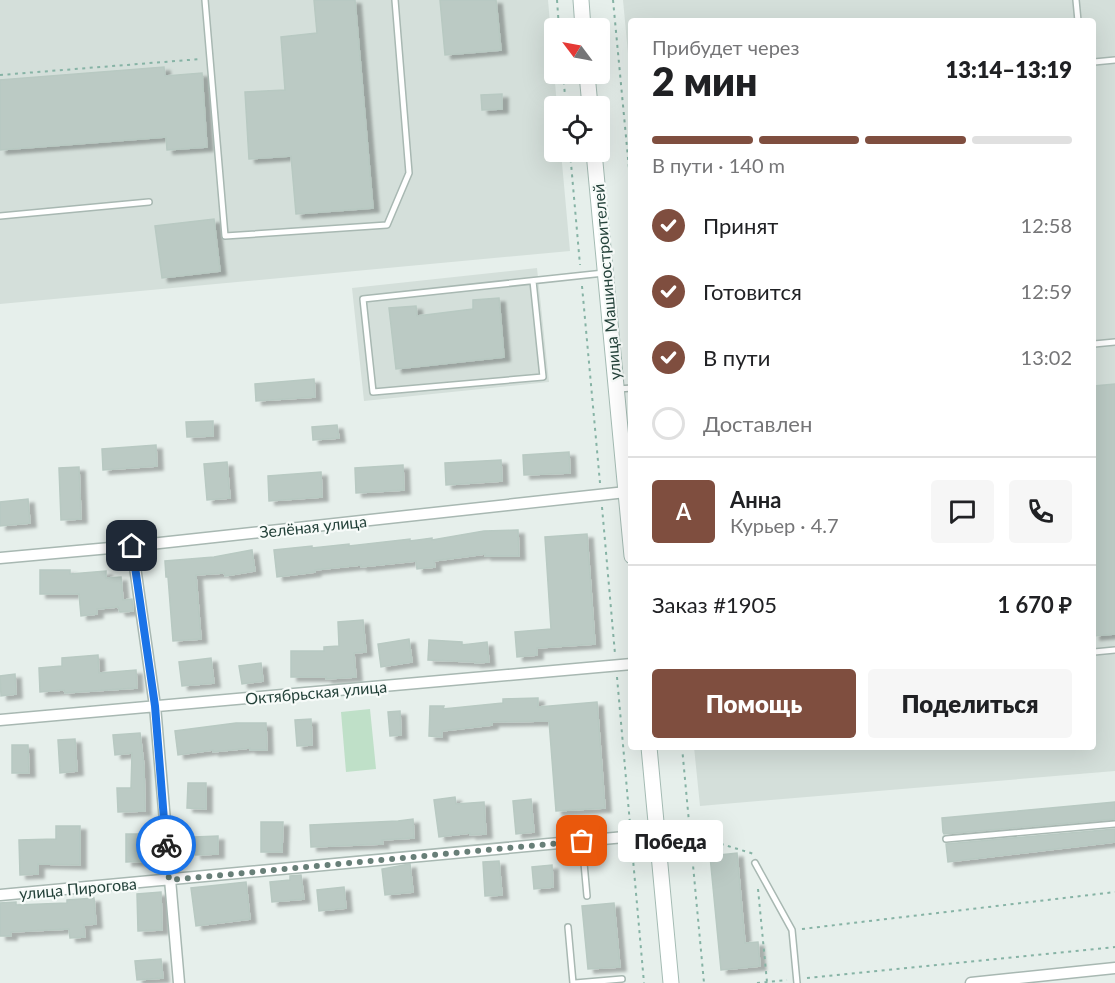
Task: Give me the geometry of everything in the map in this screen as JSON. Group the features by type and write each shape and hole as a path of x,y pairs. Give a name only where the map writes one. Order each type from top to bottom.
{"main road":[{"path":"580,0 582,18"},
{"name":"улица Машиностроителей","path":"595,162 606,273 624,389 628,513"},
{"path":"649,750 671,983"}],"street":[{"name":"Зелёная улица","path":"0,558 132,546 626,492"},
{"path":"132,546 155,706 179,983"},
{"name":"Октябрьская улица","path":"0,720 628,664"},
{"name":"улица Пирогова","path":"0,895 657,834"},
{"path":"971,983 1115,968"}],"lane":[{"path":"205,0 225,236 387,225 409,173 395,0"},
{"path":"1076,0 1078,18"},
{"path":"1096,62 1115,60"},
{"path":"0,216 149,202"},
{"path":"533,281 543,378 373,392 363,299 606,273"},
{"path":"1096,344 1115,342"},
{"path":"1096,652 1115,650"},
{"path":"946,839 1115,824"},
{"path":"582,841 588,896"},
{"path":"755,863 792,930 797,981"},
{"path":"568,927 574,983 622,979"}],"path":[{"path":"556,0 558,18"},
{"path":"613,0 628,158"},
{"path":"0,75 209,58"},
{"path":"571,162 644,983"},
{"path":"682,750 704,983"},
{"path":"691,835 754,852 755,863"},
{"path":"758,887 767,982"},
{"path":"792,930 1115,892"},
{"path":"757,983 797,981 1115,947"}],"shaded area":[{"path":"0,0 548,0 550,18 544,18 544,84 555,84 556,96 544,96 544,162 562,162 570,251 0,304"},
{"path":"623,0 1115,0 1115,771 700,806 694,750 1096,750 1096,18 628,18 628,53"},
{"path":"537,268 549,382 364,401 352,288"}],"green space":[{"path":"370,709 376,769 346,772 341,712"}],"building":[{"path":"314,0 355,0 373,208 296,214 291,156 249,159 245,92 285,90 281,37 317,33"},
{"path":"440,0 496,0 501,50 445,55"},
{"path":"164,67 165,76 202,73 207,147 167,150 166,137 0,150 0,80"},
{"path":"502,94 502,109 482,110 481,95"},
{"path":"214,219 220,271 162,278 155,226"},
{"path":"499,298 504,357 396,369 389,308 416,306 417,316 473,309 473,300"},
{"path":"314,379 315,397 256,401 255,384"},
{"path":"1115,384 1115,634 1096,636 1096,386"},
{"path":"213,421 213,436 187,437 186,422"},
{"path":"337,425 339,438 313,440 312,427"},
{"path":"156,445 157,466 103,470 102,449"},
{"path":"569,452 570,473 524,475 523,455"},
{"path":"501,460 502,481 446,485 445,463"},
{"path":"227,462 230,498 207,500 204,464"},
{"path":"403,465 404,490 356,493 355,468"},
{"path":"79,467 81,519 61,520 59,468"},
{"path":"321,472 322,497 269,501 268,476"},
{"path":"28,499 30,523 0,526 0,502"},
{"path":"518,530 519,556 485,556 485,554 434,561 435,567 417,569 416,561 315,570 315,572 277,577 274,550 349,544 349,546 410,539 410,541 432,538 432,540 484,531"},
{"path":"587,534 595,644 537,648 537,655 517,657 515,632 551,629 545,537"},
{"path":"252,550 255,571 225,576 224,573 196,575 201,639 173,641 165,561 214,557"},
{"path":"40,570 70,570 70,574 106,571 106,578 121,577 123,600 132,599 133,611 120,612 118,607 97,609 97,614 81,616 79,594 40,594"},
{"path":"363,620 366,652 354,653 356,677 326,679 326,677 291,677 291,651 324,651 324,647 339,646 338,622"},
{"path":"409,639 412,662 381,667 378,644"},
{"path":"429,640 462,642 462,645 487,642 489,662 428,660"},
{"path":"98,655 99,673 136,670 137,688 65,693 64,690 40,692 39,668 62,666 62,658"},
{"path":"211,658 214,683 182,686 179,662"},
{"path":"261,663 263,681 242,684 239,666"},
{"path":"15,674 16,694 1,696 0,676"},
{"path":"538,698 538,707 597,702 605,808 556,811 549,721 492,722 492,725 442,731 442,737 429,736 430,706 444,706 443,709 503,703 503,699"},
{"path":"400,711 401,735 390,736 388,712"},
{"path":"311,719 312,745 297,746 295,720"},
{"path":"236,723 266,723 267,750 250,750 250,748 213,752 213,750 178,755 175,731"},
{"path":"140,733 144,766 145,811 118,812 117,788 131,788 132,753 115,755 113,735"},
{"path":"75,739 77,771 60,773 58,740"},
{"path":"12,745 28,745 29,773 12,773"},
{"path":"188,783 206,783 206,809 187,808"},
{"path":"455,797 456,804 484,802 486,834 470,835 470,833 439,837 434,800"},
{"path":"531,799 534,832 516,834 513,801"},
{"path":"1115,802 1115,819 944,834 943,832 942,818"},
{"path":"413,819 414,838 382,840 383,844 311,847 310,825"},
{"path":"261,822 283,822 282,852 261,852"},
{"path":"56,826 80,826 80,865 38,864 38,874 20,875 19,840 56,839"},
{"path":"1115,829 1115,842 948,862 946,844"},
{"path":"126,834 149,834 150,861 126,862"},
{"path":"218,836 218,854 195,855 194,837"},
{"path":"737,853 745,943 758,942 760,966 721,970 710,856"},
{"path":"499,861 502,895 485,896 483,862"},
{"path":"410,864 413,892 385,895 382,869"},
{"path":"552,865 553,887 534,889 532,867"},
{"path":"301,875 304,899 272,902 270,882 290,880 290,876"},
{"path":"246,882 250,919 196,926 191,888"},
{"path":"344,887 346,908 319,911 317,890"},
{"path":"161,892 162,930 138,931 137,894"},
{"path":"94,898 96,924 84,925 85,937 70,938 69,929 11,932 11,936 0,936 0,903 16,902 16,905 67,903 67,900"},
{"path":"614,903 620,967 588,969 582,906"},
{"path":"161,959 163,978 137,980 135,961"}],"way so far":[{"path":"166,845 169,880 582,841"}],"place":[{"name":"Победа","path":"582,841"}],"route":[{"path":"132,546 155,706 166,845"}]}
